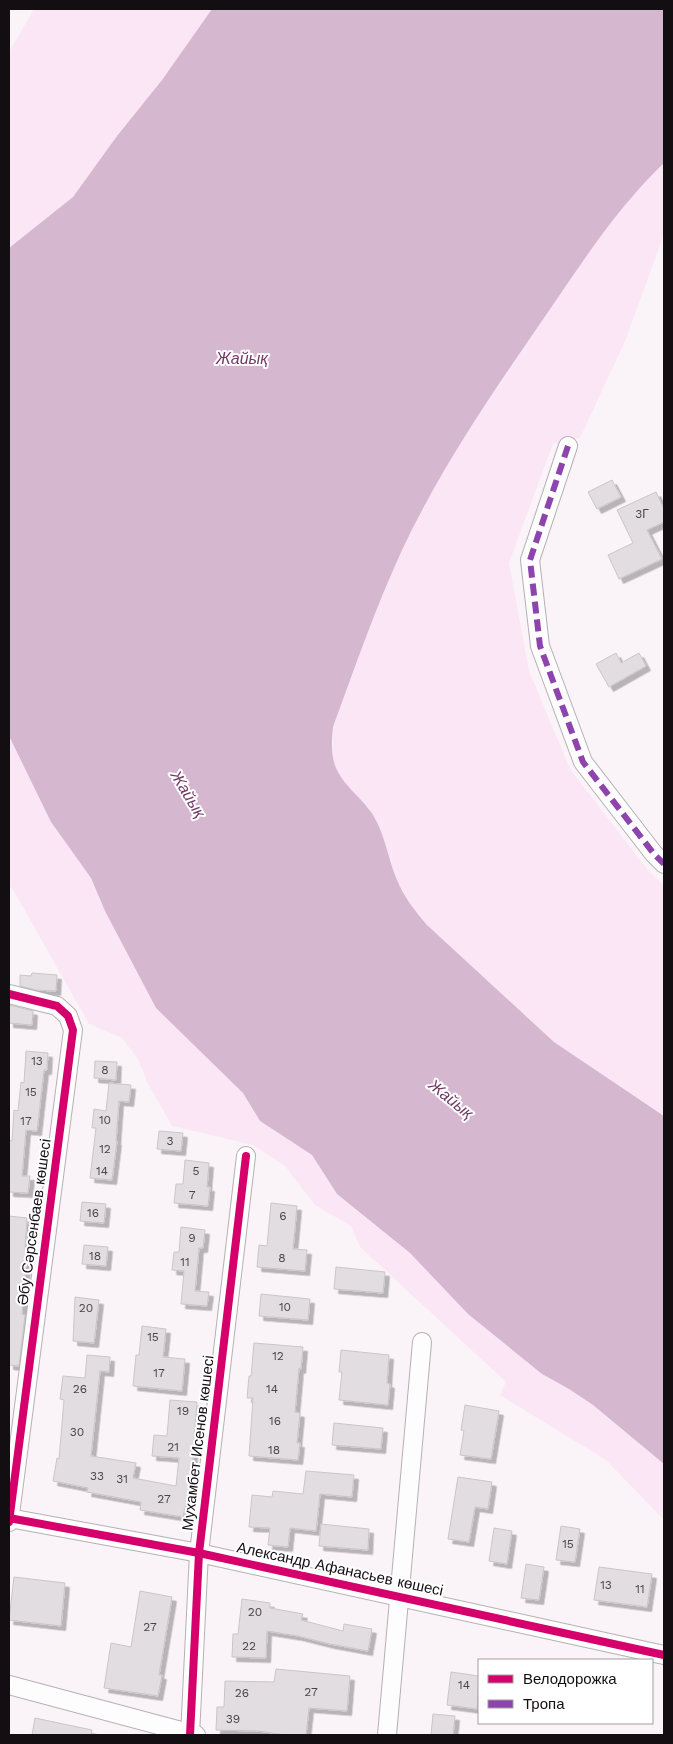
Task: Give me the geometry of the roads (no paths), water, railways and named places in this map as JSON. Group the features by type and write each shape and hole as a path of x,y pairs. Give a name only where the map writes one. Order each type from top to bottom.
{"street":[{"path":"568,446 530,560 540,646 583,762 654,854 664,864"},
{"name":"Әбу Сәрсенбаев көшесі","path":"9,994 57,1006 68,1016 73,1030 9,1522"},
{"name":"Мухамбет Исенов көшесі","path":"192,1735 199,1553 246,1156"},
{"path":"387,1735 422,1342"},
{"name":"Александр Афанасьев көшесі","path":"9,1518 199,1553 664,1655"},
{"path":"9,1685 192,1735"}],"water":[{"name":"Жайық","path":"212,9 664,9 664,163 630,199 586,257 487,402 434,488 403,548 375,614 333,727 332,744 333,758 337,770 373,815 381,830 400,886 410,904 427,925 554,1042 664,1116 664,1464 593,1405 542,1374 468,1314 410,1253 337,1194 312,1155 260,1121 243,1093 156,1008 105,911 91,878 51,822 9,736 9,248 73,197 117,136 162,80"}]}
